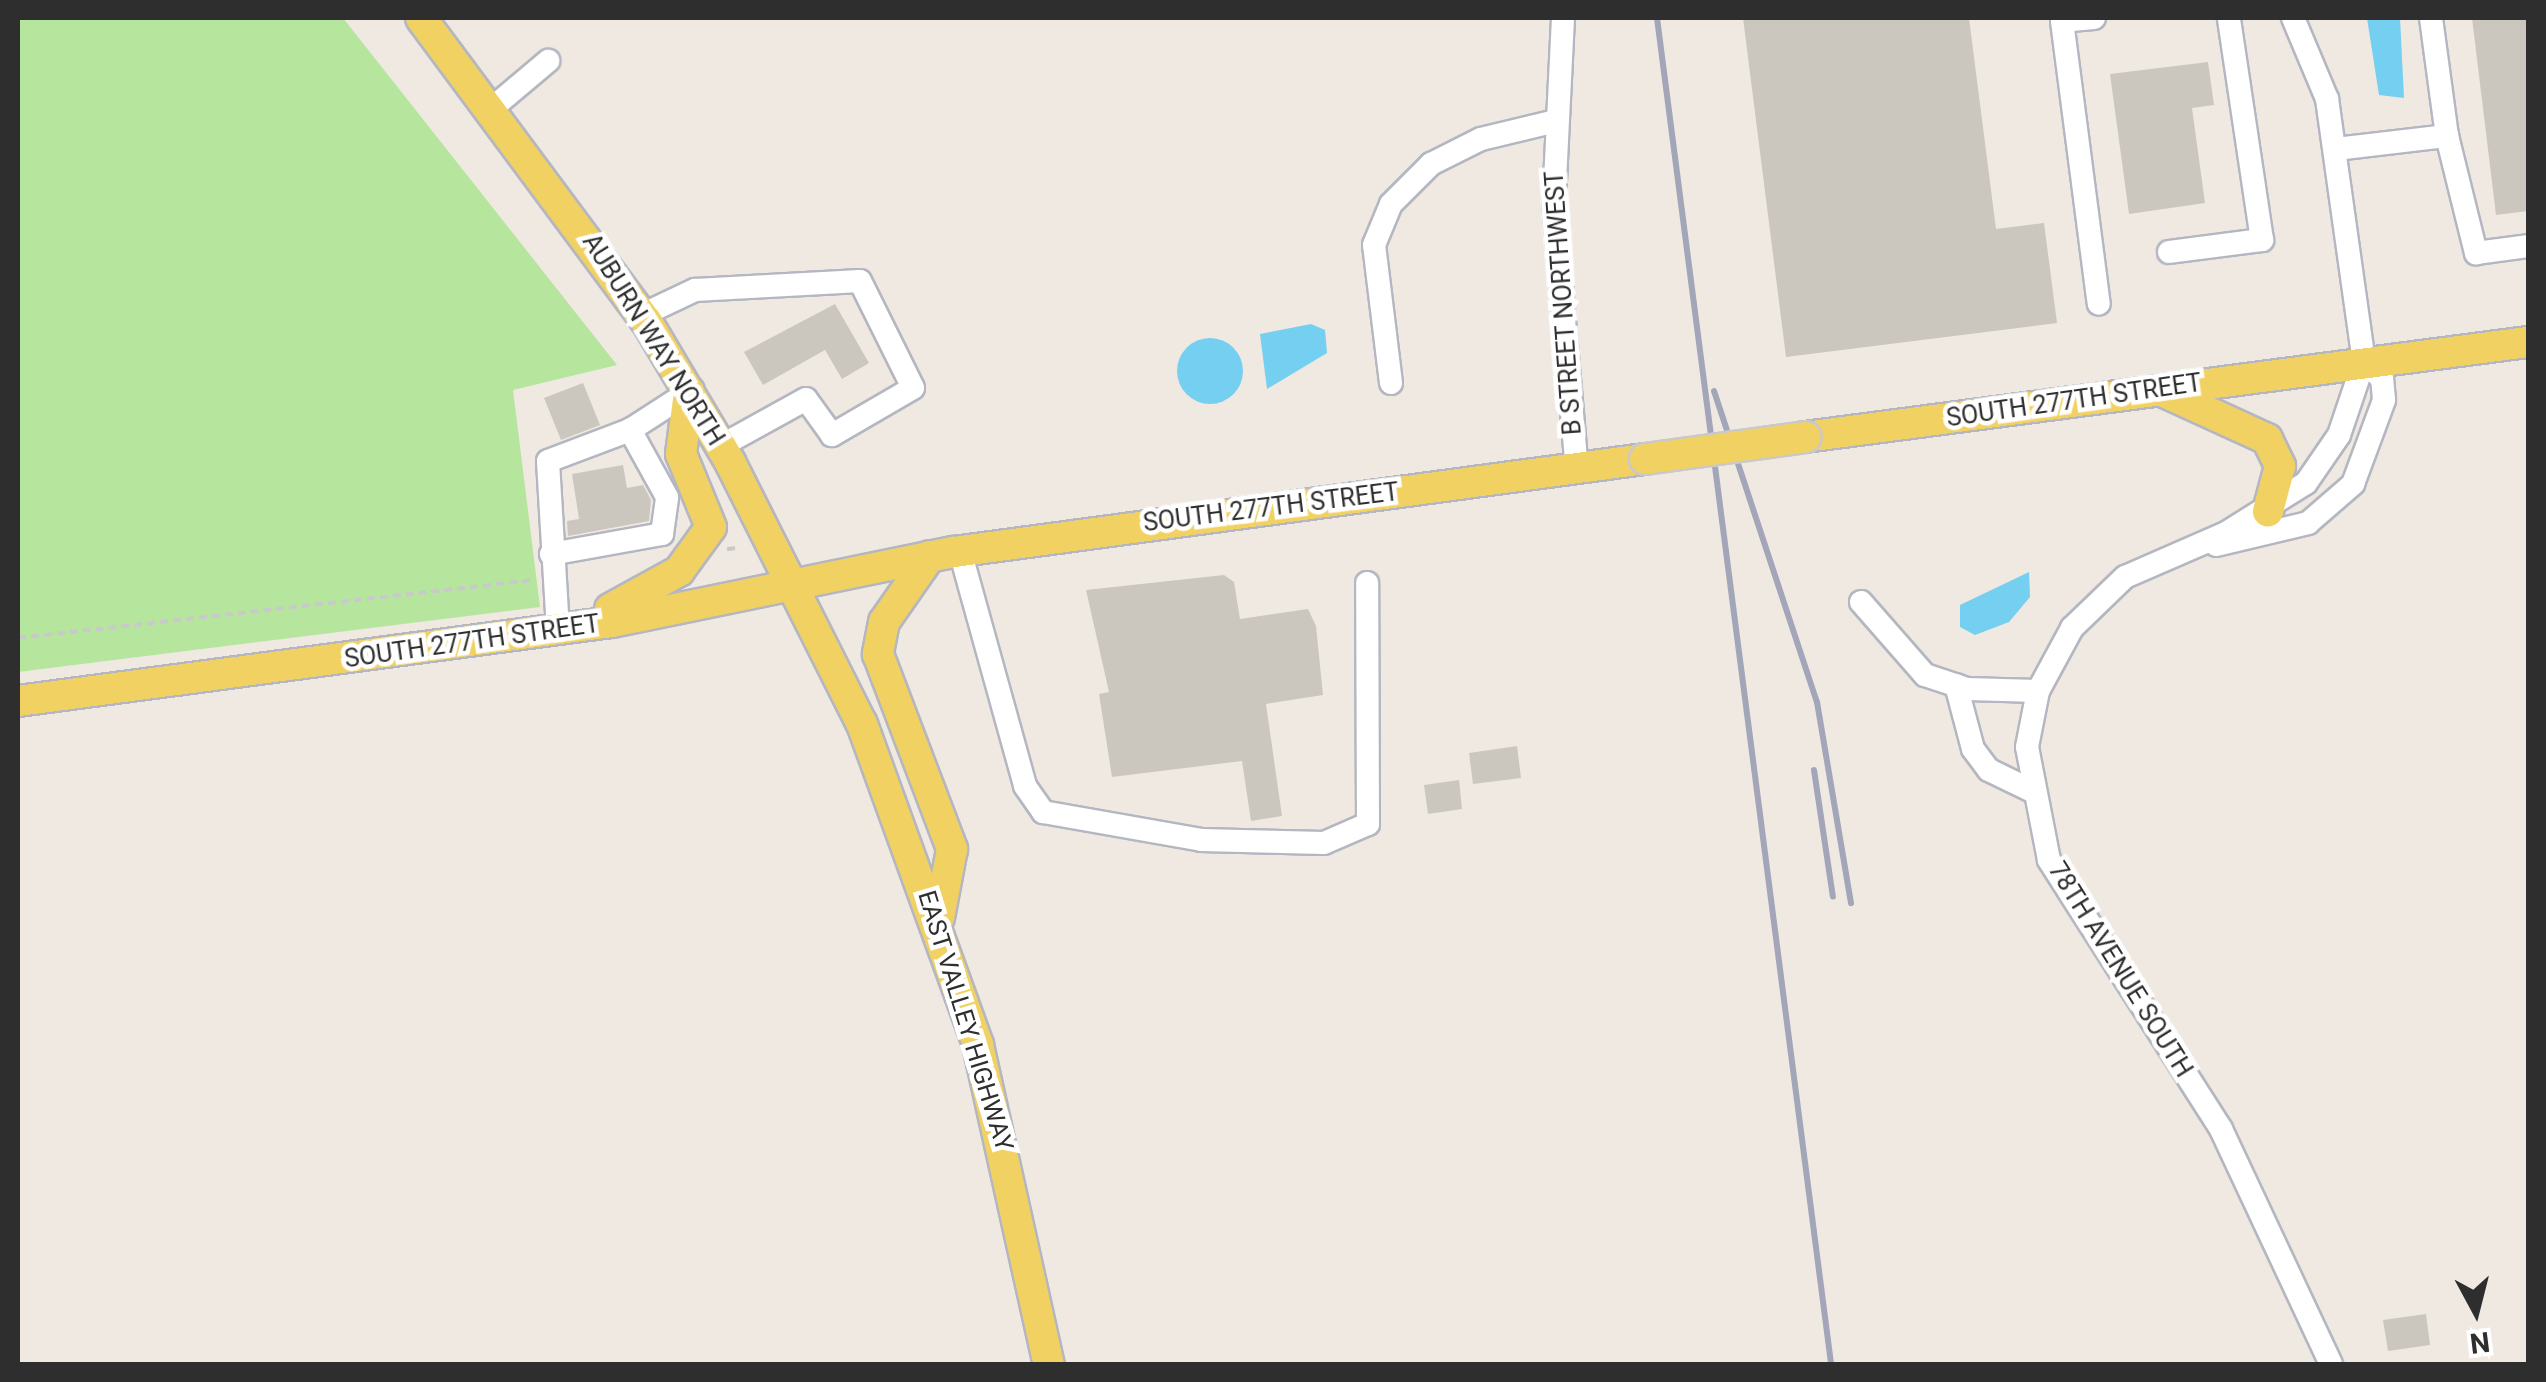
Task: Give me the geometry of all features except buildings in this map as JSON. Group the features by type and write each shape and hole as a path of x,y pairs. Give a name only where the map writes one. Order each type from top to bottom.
{"main road":[{"name":"AUBURN WAY NORTH","path":"421,18 492,108 642,315 721,446 788,583"},
{"name":"SOUTH 277TH STREET","path":"18,700 563,629 960,551 2528,342"},
{"path":"2157,389 2267,439 2280,466 2268,510"},
{"path":"563,629 648,592 704,544 708,502 681,454 688,392"},
{"path":"930,556 884,622 878,654 952,848 938,918"},
{"name":"EAST VALLEY HIGHWAY","path":"788,583 862,724 938,918 1000,1132 1049,1364"}],"street":[{"name":"B STREET NORTHWEST","path":"1563,18 1554,234 1576,469"},
{"path":"2094,18 2061,19 2099,304"},
{"path":"2169,252 2262,240 2229,18"},
{"path":"2293,18 2336,149 2364,362"},
{"path":"2431,18 2447,136 2476,253 2528,246"},
{"path":"492,108 548,61"},
{"path":"1391,383 1374,246 1391,204 1408,180 1464,147 1556,121"},
{"path":"2336,149 2447,136"},
{"path":"642,315 695,290 860,281 913,388 832,436 806,399 721,446"},
{"name":"78TH AVENUE SOUTH","path":"2178,552 2272,536 2333,507 2366,463 2382,416 2382,379 2364,362 2322,464 2268,510 2178,552 2098,600 2038,691 2030,790 2049,860 2221,1129 2331,1364"},
{"path":"563,629 552,565 548,461 630,430 688,392"},
{"path":"552,565 662,534 666,497 630,430"},
{"path":"960,551 1025,786 1043,812 1201,840 1324,843 1368,824 1367,583"},
{"path":"1861,602 1925,675 1956,685 2038,691"},
{"path":"1956,685 1973,750 1990,770 2030,790"}],"path":[{"path":"18,638 552,565"}],"green space":[{"path":"18,18 343,18 617,365 513,390 540,607 18,672"}],"water":[{"path":"2367,18 2400,18 2404,98 2379,95"},
{"path":"1311,324 1325,330 1327,353 1267,389 1260,334"},
{"path":"1210,338 1223,340 1233,348 1241,358 1241,384 1233,394 1223,402 1210,404 1197,402 1187,394 1179,384 1177,371 1179,358 1187,348 1197,340"},
{"path":"2029,572 2030,597 2009,622 1975,635 1960,627 1960,605"}],"railway":[{"path":"1657,18 1831,1364"},
{"path":"1714,391 1817,702 1851,903"},
{"path":"1814,770 1833,897"}]}
